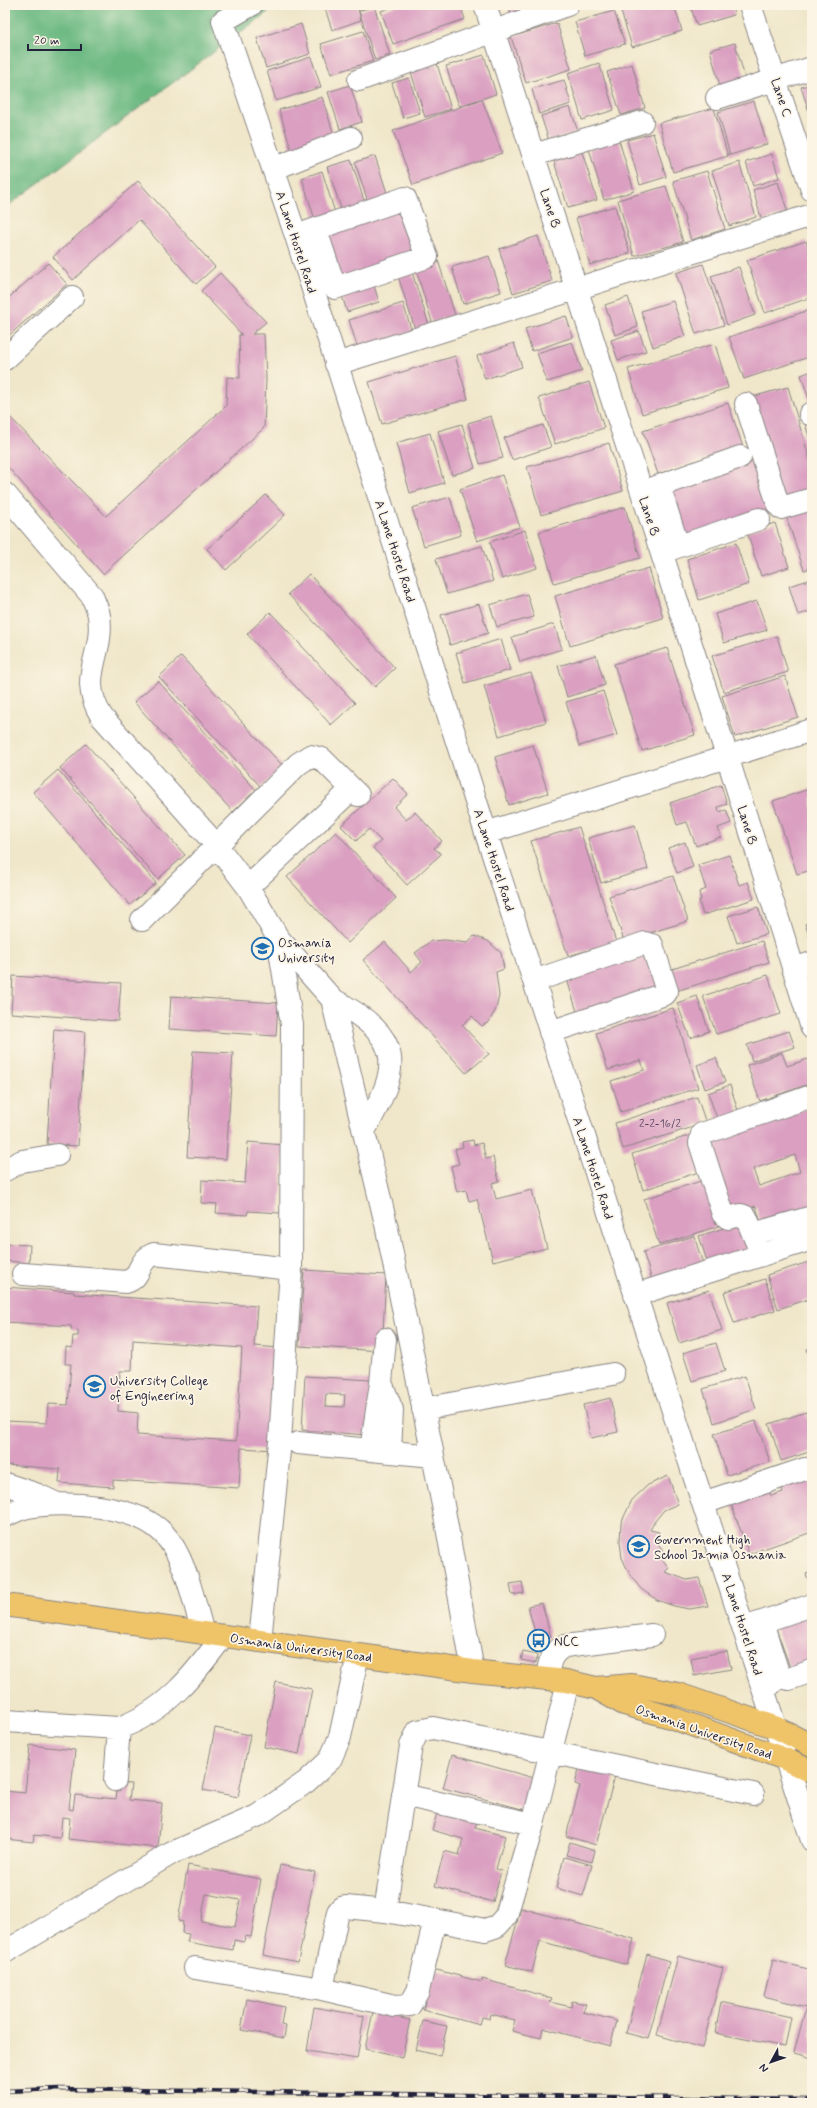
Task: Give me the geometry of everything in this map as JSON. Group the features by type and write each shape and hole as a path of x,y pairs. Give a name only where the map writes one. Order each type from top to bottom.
{"main road":[{"name":"Osmania University Road","path":"5,1605 473,1672 558,1680 596,1688 632,1685 678,1694 777,1728 812,1746"},
{"name":"Osmania University Road","path":"596,1688 624,1704 670,1717 785,1759 812,1772"}],"street":[{"name":"A Lane Hostel Road","path":"251,5 223,21 273,169 306,233 336,364 703,1503 753,1625 764,1691 812,1840"},
{"name":"Lane B","path":"485,5 577,288 651,489 670,549 727,756 803,966 811,1024"},
{"path":"359,80 567,5"},
{"name":"Lane C","path":"750,5 812,190"},
{"path":"717,98 812,68"},
{"path":"534,155 642,122"},
{"path":"273,169 351,138"},
{"path":"405,198 427,257 335,288 306,233 405,198"},
{"path":"336,364 812,215"},
{"path":"5,359 72,298"},
{"path":"746,404 778,504 781,508 787,508 812,499"},
{"path":"651,489 740,457"},
{"path":"5,494 92,596 99,615 99,632 90,684 93,703 102,717 217,846 248,887 278,938 332,999 355,1011 371,1023 387,1044 392,1067 388,1085 382,1100 364,1131"},
{"path":"670,549 759,519"},
{"path":"486,833 812,730"},
{"path":"142,920 298,764 310,756 322,759 355,792 248,887"},
{"path":"260,1641 280,1441 291,1268 292,1025 278,938"},
{"path":"534,981 646,943 652,945 667,991 665,994 550,1032"},
{"path":"332,999 386,1224 424,1409 473,1672"},
{"path":"762,1255 744,1215 728,1218 723,1214 700,1143 700,1138 702,1134 812,1096"},
{"path":"5,1170 22,1161 57,1155"},
{"path":"753,1234 812,1217"},
{"path":"635,1295 812,1239"},
{"path":"23,1274 126,1282 132,1281 136,1276 141,1262 154,1254 291,1268"},
{"path":"381,1451 392,1410 381,1382 385,1339"},
{"path":"424,1409 612,1374"},
{"path":"298,1443 433,1456"},
{"path":"703,1503 805,1469"},
{"path":"5,1484 38,1495 56,1504"},
{"path":"5,1516 26,1507 56,1504 108,1509 142,1519 164,1534 183,1565 213,1634 195,1674 176,1693 147,1715 119,1728 7,1719"},
{"path":"812,1606 753,1625 779,1676 789,1679 812,1671"},
{"path":"322,1989 338,1912 341,1908 346,1906 385,1911 485,1930 497,1926 506,1916 533,1824 551,1752 558,1680 549,1660 556,1650 565,1646 652,1635"},
{"path":"5,1952 172,1853 257,1816 306,1782 330,1760 340,1737 358,1655"},
{"path":"764,1691 779,1676"},
{"path":"116,1780 119,1728"},
{"path":"385,1911 413,1738 418,1731 433,1728 753,1794"},
{"path":"403,1795 533,1824"},
{"path":"196,1968 322,1989 395,2006 410,2005 418,1991 435,1920"}],"green space":[{"path":"5,5 277,5 5,208"}],"building":[{"path":"324,5 357,5 361,20 332,30"},
{"path":"398,5 460,5 465,19 393,44 381,11"},
{"path":"508,5 541,5 511,15"},
{"path":"619,5 674,5 682,31 632,47"},
{"path":"690,5 732,5 734,15 697,26"},
{"path":"771,5 783,5 772,9"},
{"path":"374,6 390,55 375,60 359,11"},
{"path":"614,11 625,44 585,56 575,22"},
{"path":"557,23 571,69 526,83 511,37"},
{"path":"301,24 310,54 266,68 257,38"},
{"path":"363,31 373,61 331,74 321,44"},
{"path":"735,43 745,78 720,86 710,50"},
{"path":"484,55 496,94 459,106 446,66"},
{"path":"311,57 321,87 276,101 267,71"},
{"path":"599,63 614,110 582,120 568,73"},
{"path":"437,64 451,109 425,117 411,72"},
{"path":"632,64 645,108 621,115 607,72"},
{"path":"409,78 420,113 403,118 392,83"},
{"path":"564,80 571,104 539,114 532,89"},
{"path":"812,84 812,121 801,87"},
{"path":"350,85 362,122 340,129 328,92"},
{"path":"322,97 335,138 292,152 279,110"},
{"path":"482,99 502,153 413,185 393,131"},
{"path":"754,101 767,144 730,155 718,112"},
{"path":"570,107 578,132 549,141 541,116"},
{"path":"714,108 728,156 673,172 659,123"},
{"path":"653,133 666,177 640,185 627,140"},
{"path":"619,140 634,191 604,200 589,149"},
{"path":"582,152 597,200 568,208 554,161"},
{"path":"772,154 779,178 753,186 746,162"},
{"path":"375,156 389,199 369,205 355,162"},
{"path":"351,160 366,207 343,214 327,167"},
{"path":"739,162 756,217 729,226 712,171"},
{"path":"322,171 336,216 316,223 302,178"},
{"path":"707,171 725,229 691,240 673,181"},
{"path":"138,181 215,267 196,284 139,220 73,280 53,257"},
{"path":"778,182 788,213 762,221 753,190"},
{"path":"666,186 683,242 634,256 618,200"},
{"path":"402,202 420,253 336,282 318,231"},
{"path":"615,206 630,253 590,265 576,218"},
{"path":"538,236 552,281 513,293 499,249"},
{"path":"806,241 812,257 812,297 765,313 747,260"},
{"path":"489,256 501,292 463,304 452,267"},
{"path":"438,260 455,315 432,322 415,267"},
{"path":"48,263 67,284 5,339 5,301"},
{"path":"703,264 724,325 696,334 676,273"},
{"path":"410,266 430,328 416,332 396,270"},
{"path":"739,267 755,315 727,325 711,276"},
{"path":"220,273 266,322 252,334 264,334 266,379 264,428 103,574 5,464 5,412 106,516 226,406 227,377 240,378 239,335 242,335 201,291"},
{"path":"372,279 379,302 347,312 340,289"},
{"path":"628,297 638,327 615,335 605,305"},
{"path":"673,301 685,336 653,347 641,311"},
{"path":"403,303 412,332 358,349 349,320"},
{"path":"812,309 812,356 744,379 729,337"},
{"path":"566,316 573,337 532,351 525,329"},
{"path":"639,331 646,351 618,360 611,340"},
{"path":"572,342 582,371 547,382 537,353"},
{"path":"514,343 522,367 485,379 477,356"},
{"path":"715,344 728,388 642,414 628,369"},
{"path":"455,356 468,399 382,424 369,382"},
{"path":"812,371 812,408 801,375"},
{"path":"589,382 604,428 555,444 539,398"},
{"path":"788,387 812,467 812,493 780,503 748,398"},
{"path":"728,403 743,447 658,474 643,431"},
{"path":"491,416 503,458 480,464 468,423"},
{"path":"812,422 812,446 805,424"},
{"path":"462,424 475,468 452,475 438,431"},
{"path":"543,425 551,447 512,460 504,438"},
{"path":"430,433 444,483 410,493 396,443"},
{"path":"609,443 623,491 541,515 527,467"},
{"path":"759,458 776,510 687,539 670,487"},
{"path":"502,475 520,527 477,541 460,489"},
{"path":"266,495 285,515 226,570 207,549"},
{"path":"450,497 461,535 424,546 412,508"},
{"path":"625,507 640,558 554,583 539,532"},
{"path":"812,508 812,568 804,570 786,516"},
{"path":"775,523 789,567 761,576 747,532"},
{"path":"525,530 537,568 502,579 490,542"},
{"path":"736,543 749,584 699,600 687,559"},
{"path":"482,546 493,581 447,594 436,559"},
{"path":"649,568 663,618 570,646 555,596"},
{"path":"309,574 395,668 375,687 288,594"},
{"path":"812,579 812,611 798,615 789,586"},
{"path":"527,594 534,617 497,627 490,605"},
{"path":"757,601 767,630 724,643 715,614"},
{"path":"479,604 488,633 450,645 441,615"},
{"path":"270,612 355,703 331,725 247,634"},
{"path":"554,624 562,649 520,662 512,637"},
{"path":"777,636 788,672 724,692 712,656"},
{"path":"501,639 510,670 465,683 456,653"},
{"path":"667,648 695,735 642,751 614,664"},
{"path":"596,655 605,685 567,697 558,666"},
{"path":"181,656 283,766 261,787 159,677"},
{"path":"531,673 546,722 499,736 484,686"},
{"path":"785,676 798,717 735,737 722,696"},
{"path":"158,681 256,790 233,812 134,702"},
{"path":"603,691 617,735 579,746 566,702"},
{"path":"86,744 185,855 158,879 60,768"},
{"path":"533,745 548,793 509,805 495,757"},
{"path":"58,770 156,883 130,905 33,792"},
{"path":"393,778 408,794 394,807 406,820 415,812 442,841 434,848 441,854 407,885 373,848 381,841 369,829 356,841 341,826"},
{"path":"721,785 727,804 718,807 719,812 726,810 731,823 718,828 721,837 696,846 687,822 677,825 670,803"},
{"path":"812,788 812,870 797,874 773,801"},
{"path":"635,825 648,869 601,883 588,838"},
{"path":"579,827 616,942 568,956 531,841"},
{"path":"336,832 396,898 348,943 287,877"},
{"path":"685,842 693,867 677,873 668,848"},
{"path":"729,855 739,885 748,882 754,899 703,915 699,901 701,900 699,892 706,889 698,865"},
{"path":"673,876 688,921 624,941 609,896"},
{"path":"758,907 767,934 737,943 728,916"},
{"path":"812,921 812,945 805,924"},
{"path":"474,936 488,941 501,953 504,969 496,972 499,996 496,1009 489,1022 482,1026 472,1016 462,1025 489,1054 466,1073 363,960 385,942 411,972 422,962 415,953 431,941 445,940 467,943"},
{"path":"762,941 769,962 676,991 669,970"},
{"path":"648,947 663,991 579,1018 565,973"},
{"path":"768,975 781,1014 716,1034 703,996"},
{"path":"13,976 121,983 118,1021 11,1013"},
{"path":"171,996 278,1003 276,1036 169,1029"},
{"path":"697,996 709,1031 690,1038 677,1003"},
{"path":"673,1008 698,1088 621,1112 611,1081 644,1070 641,1060 608,1070 596,1033"},
{"path":"54,1029 85,1032 78,1146 47,1144"},
{"path":"789,1031 795,1047 752,1061 747,1045"},
{"path":"193,1051 233,1053 226,1159 187,1157"},
{"path":"782,1053 787,1066 808,1059 812,1071 812,1083 760,1101 747,1065"},
{"path":"716,1058 725,1082 705,1089 697,1065"},
{"path":"730,1085 740,1117 719,1124 708,1093"},
{"path":"697,1097 706,1123 623,1149 615,1123"},
{"path":"812,1107 812,1212 762,1227 756,1206 732,1214 708,1140","holes":["795,1155 800,1172 759,1186 753,1169"]},
{"path":"694,1134 705,1170 643,1190 632,1154"},
{"path":"473,1140 474,1145 482,1143 486,1159 493,1157 499,1181 492,1183 496,1199 532,1190 547,1248 493,1261 477,1199 469,1201 466,1190 457,1192 451,1166 459,1164 455,1149 463,1147 462,1142"},
{"path":"248,1142 284,1145 280,1213 248,1211 247,1215 216,1213 217,1204 201,1203 202,1180 245,1183"},
{"path":"704,1180 719,1226 659,1245 644,1199"},
{"path":"743,1222 752,1250 708,1264 699,1236"},
{"path":"694,1236 704,1267 653,1283 643,1252"},
{"path":"5,1244 30,1245 29,1263 5,1261"},
{"path":"812,1261 812,1298 778,1309 767,1275"},
{"path":"304,1270 386,1275 382,1351 299,1346"},
{"path":"765,1279 775,1310 734,1323 724,1292"},
{"name":"University College of Engineering","path":"5,1287 74,1292 74,1294 257,1306 254,1346 280,1348 274,1450 241,1448 239,1488 113,1480 113,1487 59,1483 60,1469 5,1465 5,1421 47,1423 48,1404 68,1405 71,1364 65,1364 66,1347 72,1348 73,1336 78,1336 78,1330 71,1329 71,1326 5,1322","holes":["133,1340 242,1348 236,1441 137,1435 138,1413 118,1411 120,1371 132,1371"]},
{"path":"709,1290 722,1330 679,1343 667,1303"},
{"path":"716,1343 725,1371 692,1381 683,1353"},
{"path":"812,1347 812,1364 807,1349"},
{"path":"305,1376 370,1380 367,1435 302,1430","holes":["326,1394 345,1395 344,1407 325,1406"]},
{"path":"745,1376 756,1409 714,1423 703,1389"},
{"path":"610,1398 618,1432 591,1438 583,1405"},
{"path":"806,1412 812,1431 812,1451 781,1461 769,1424"},
{"path":"756,1421 770,1462 727,1475 714,1434"},
{"path":"812,1473 812,1532 749,1554 730,1501 769,1488 771,1496 783,1492 780,1484"},
{"path":"668,1476 678,1504 664,1510 650,1530 659,1532 656,1541 662,1549 662,1559 669,1568 665,1572 687,1580 699,1578 708,1606 689,1609 657,1600 641,1589 630,1575 622,1558 620,1542 621,1523 632,1500 648,1485"},
{"path":"812,1572 812,1590 806,1574"},
{"path":"522,1582 524,1593 512,1595 510,1584"},
{"path":"542,1603 551,1637 537,1640 528,1606"},
{"path":"812,1610 812,1663 791,1670 774,1623"},
{"path":"727,1651 731,1669 694,1676 691,1658"},
{"path":"523,1652 537,1655 536,1663 521,1660"},
{"path":"276,1682 312,1689 299,1754 264,1747"},
{"path":"215,1728 250,1735 238,1797 203,1790"},
{"path":"30,1745 75,1750 69,1809 73,1810 75,1795 116,1799 118,1783 131,1784 129,1800 162,1803 158,1848 68,1839 70,1818 62,1817 60,1838 34,1835 33,1842 5,1839 5,1791 25,1793"},
{"path":"452,1755 541,1780 533,1812 443,1788"},
{"path":"581,1762 616,1772 596,1845 566,1836 580,1786 575,1784"},
{"path":"439,1807 478,1818 475,1828 505,1836 496,1869 501,1871 493,1902 435,1886 444,1851 459,1855 463,1839 432,1830"},
{"path":"570,1842 595,1850 592,1862 566,1855"},
{"path":"564,1857 592,1865 583,1896 556,1888"},
{"path":"188,1865 261,1879 251,1937 245,1936 244,1942 234,1940 233,1950 187,1942 189,1934 182,1933 183,1922 178,1921","holes":["206,1894 240,1900 235,1927 201,1921"]},
{"path":"280,1865 315,1872 298,1962 263,1955"},
{"path":"521,1908 634,1939 627,1965 540,1941 532,1972 505,1965"},
{"path":"647,1954 669,1961 648,2039 626,2033"},
{"path":"678,1956 723,1968 702,2048 657,2035"},
{"path":"773,1960 812,1970 812,2058 794,2053 806,2007 764,1996"},
{"path":"433,1969 482,1982 482,1979 552,1998 550,2002 571,2007 572,2001 586,2004 583,2012 617,2021 610,2046 543,2028 541,2038 512,2031 515,2020 491,2014 490,2019 482,2017 480,2025 423,2010"},
{"path":"247,1999 284,2007 281,2025 286,2026 284,2038 241,2030"},
{"path":"721,2002 791,2017 785,2047 715,2033"},
{"path":"314,2007 364,2016 357,2059 307,2051"},
{"path":"373,2012 410,2020 402,2058 365,2049"},
{"path":"423,2021 447,2026 440,2056 416,2050"}],"railway":[{"path":"5,2091 59,2089 812,2100"}],"place":[{"name":"Osmania University","path":"262,949"},
{"name":"University College of Engineering","path":"94,1387"},
{"name":"Government High School Jamia Osmania","path":"638,1546"},
{"name":"NCC","path":"538,1641"}]}
